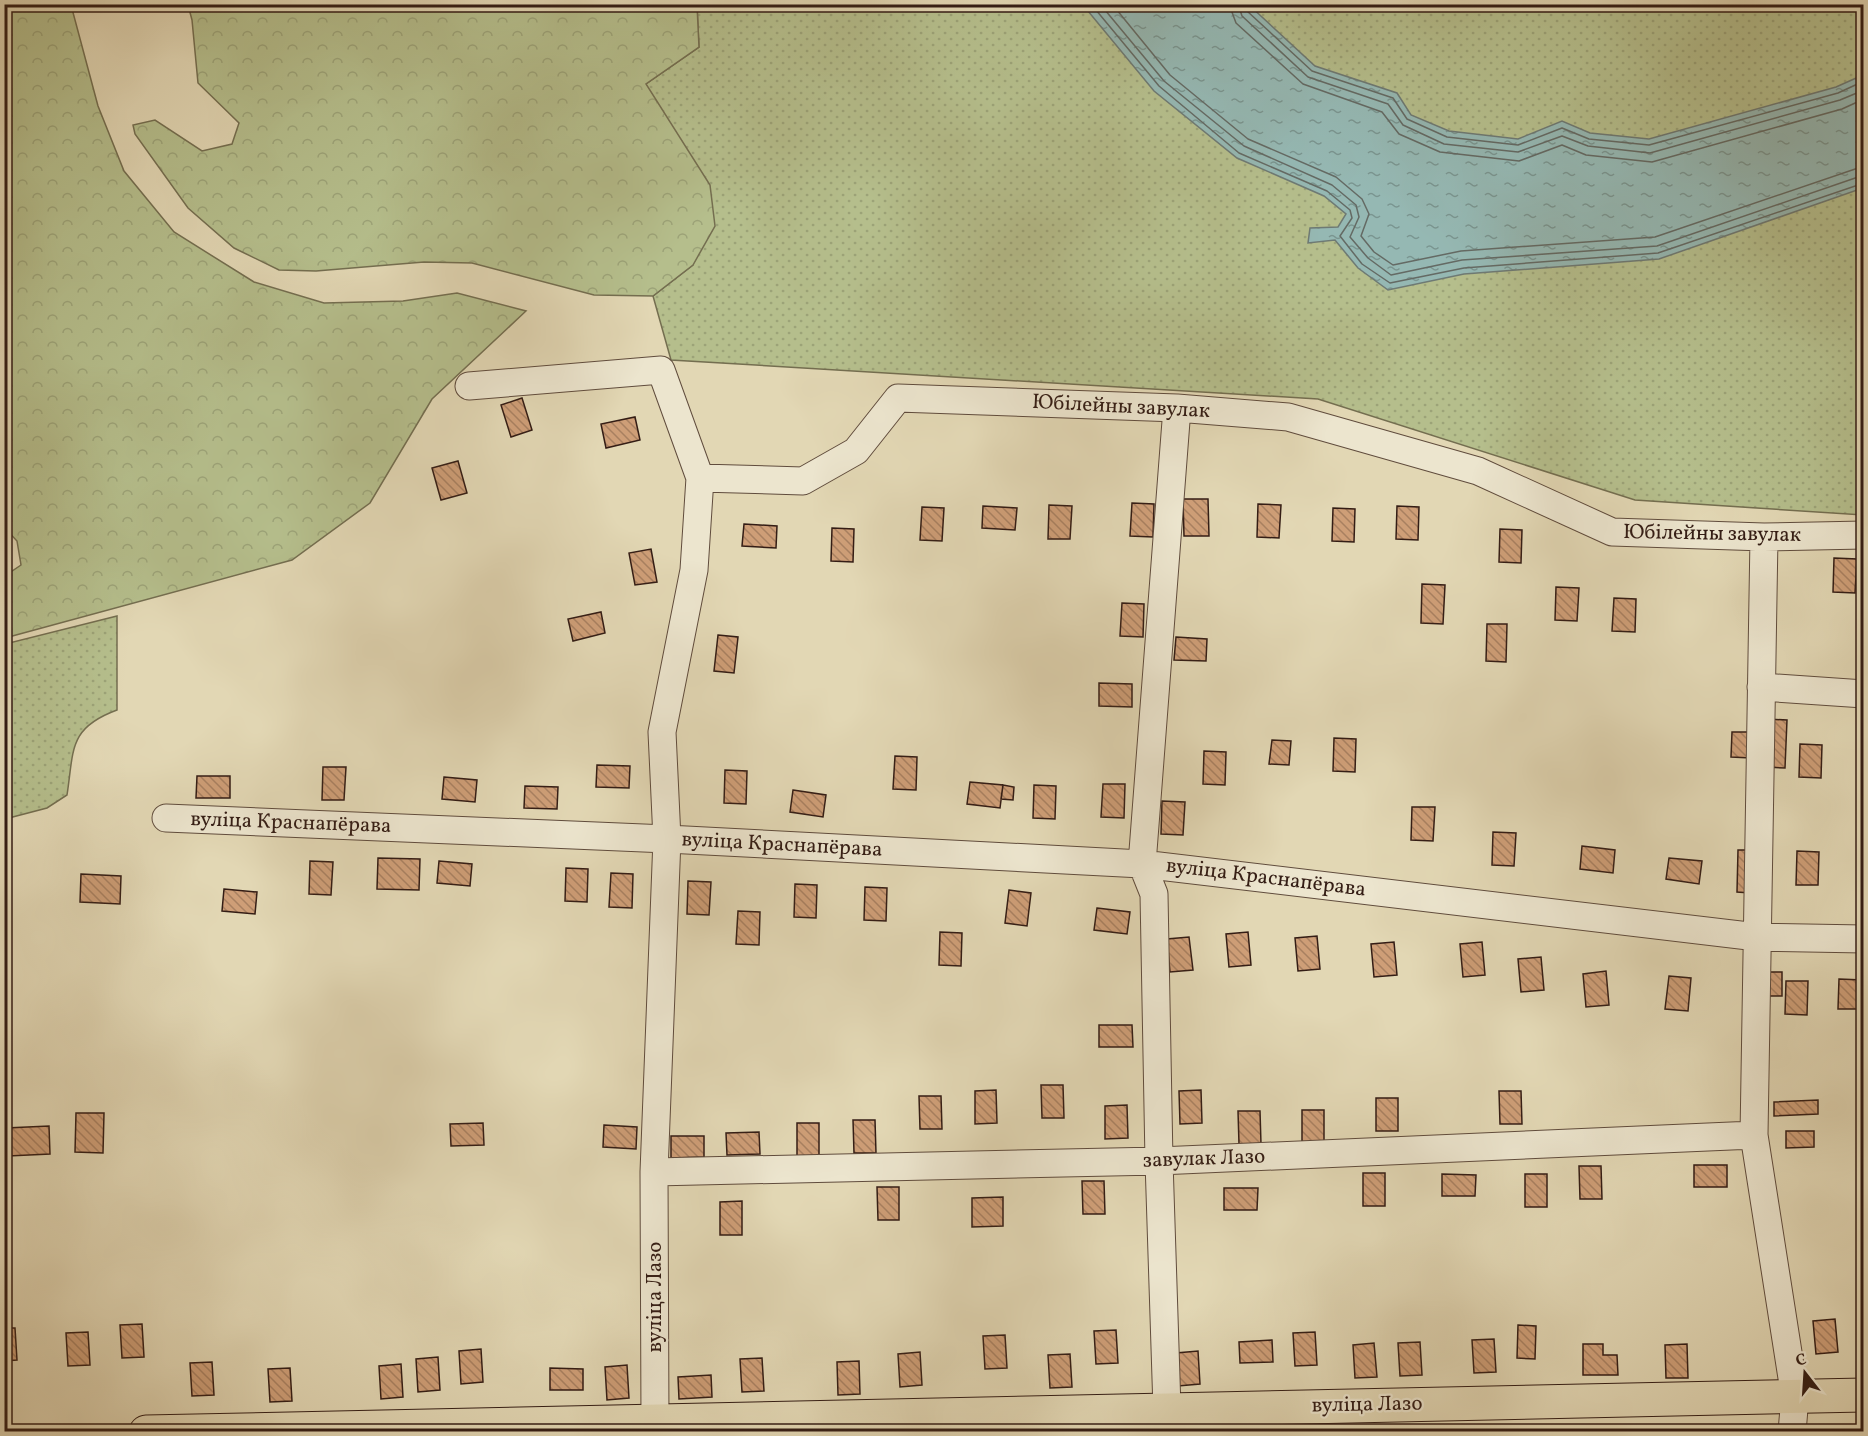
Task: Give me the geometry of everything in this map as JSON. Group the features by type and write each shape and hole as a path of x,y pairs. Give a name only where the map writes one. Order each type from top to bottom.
{"main road":[{"name":"вуліца Лазо","path":"146,1431 1863,1395"}],"street":[{"path":"469,386 661,370 700,478"},
{"name":"Юбілейны завулак","path":"700,478 803,481 856,451 898,398 1176,408 1299,420 1478,471 1612,532 1764,537 1863,535"},
{"path":"1167,1409 1154,894 1142,864 1176,408"},
{"name":"вуліца Краснапёрава","path":"654,1172 667,839 662,732 694,570 700,478"},
{"path":"1764,537 1754,1135 1795,1397 1792,1431"},
{"path":"1761,687 1863,694"},
{"name":"вуліца Краснапёрава","path":"166,818 667,839 1142,864 1757,937 1863,939"},
{"name":"завулак Лазо","path":"654,1172 1159,1161 1754,1135"},
{"name":"вуліца Лазо","path":"654,1172 655,1422"}],"green space":[{"path":"5,4 71,5 98,106 124,171 174,232 254,282 324,303 403,301 457,293 526,311 432,399 370,503 292,560 5,638 5,576 21,565 17,541 4,527"},
{"path":"188,5 697,5 699,47 646,84 710,185 715,226 693,265 653,296 594,295 472,263 424,262 316,271 279,270 234,248 188,208 135,134 133,125 155,120 202,151 232,144 239,123 198,83 192,20"},
{"path":"697,5 1863,5 1863,515 1635,500 1318,399 671,360 653,296 693,265 646,84 699,47"},
{"path":"117,616 117,710 101,717 81,733 73,753 67,795 47,808 5,819 5,644"},
{"path":"5,840 8,847 11,900 5,920"}],"water":[{"path":"1083,5 1249,5 1315,66 1397,93 1411,115 1449,131 1518,139 1562,121 1590,133 1649,139 1836,87 1863,75 1863,188 1659,259 1464,274 1388,290 1358,268 1335,240 1308,243 1310,228 1338,227 1346,214 1324,196 1237,158 1154,91"}],"building":[{"path":"522,398 532,430 511,437 501,405"},
{"path":"635,417 640,440 606,448 601,424"},
{"path":"458,461 467,493 441,500 432,468"},
{"path":"1183,499 1208,499 1209,536 1184,536"},
{"path":"1132,503 1154,504 1153,537 1130,536"},
{"path":"1258,504 1281,505 1279,538 1257,537"},
{"path":"1049,505 1072,506 1070,539 1048,539"},
{"path":"983,506 1017,508 1015,530 982,528"},
{"path":"1397,506 1419,507 1418,540 1396,539"},
{"path":"922,507 944,508 942,541 920,540"},
{"path":"1333,508 1355,509 1354,542 1332,541"},
{"path":"744,524 777,526 776,548 742,546"},
{"path":"832,528 854,529 853,562 831,561"},
{"path":"1500,529 1522,530 1521,563 1499,562"},
{"path":"651,549 657,582 635,585 629,553"},
{"path":"1834,558 1857,559 1855,593 1833,592"},
{"path":"1422,584 1445,585 1443,624 1421,623"},
{"path":"1556,587 1579,588 1577,621 1555,620"},
{"path":"1614,598 1636,599 1635,632 1612,631"},
{"path":"1122,603 1144,604 1143,637 1120,636"},
{"path":"601,612 605,633 573,641 568,619"},
{"path":"1487,624 1507,624 1506,662 1486,661"},
{"path":"718,635 738,637 734,673 714,671"},
{"path":"1176,637 1207,639 1206,661 1174,660"},
{"path":"1099,683 1132,684 1132,707 1099,706"},
{"path":"1767,719 1787,720 1785,768 1766,767"},
{"path":"1732,732 1752,732 1751,758 1731,757"},
{"path":"1334,738 1356,739 1355,772 1333,771"},
{"path":"1272,740 1291,741 1289,765 1269,764"},
{"path":"1800,744 1822,745 1821,778 1799,777"},
{"path":"1204,751 1226,752 1225,785 1203,784"},
{"path":"895,756 917,757 916,790 893,789"},
{"path":"597,765 630,766 629,788 596,787"},
{"path":"323,767 346,767 344,800 322,800"},
{"path":"725,770 747,771 746,804 724,803"},
{"path":"197,776 230,776 230,798 196,798"},
{"path":"444,777 477,780 475,802 442,799"},
{"path":"970,782 1003,785 1000,808 967,804"},
{"path":"1103,784 1125,784 1124,818 1101,817"},
{"path":"1003,785 1014,787 1013,800 1001,799"},
{"path":"1034,785 1056,786 1055,819 1033,818"},
{"path":"525,786 558,787 557,809 524,808"},
{"path":"793,790 826,795 823,817 790,812"},
{"path":"1162,801 1185,802 1183,835 1161,834"},
{"path":"1412,807 1435,807 1433,841 1411,840"},
{"path":"1493,832 1516,833 1514,866 1492,865"},
{"path":"1582,846 1615,850 1613,873 1580,869"},
{"path":"1738,850 1751,850 1750,893 1737,892"},
{"path":"1797,851 1819,852 1818,885 1796,885"},
{"path":"378,858 420,859 419,890 377,889"},
{"path":"1669,858 1702,861 1699,884 1666,879"},
{"path":"310,861 333,862 331,895 309,894"},
{"path":"439,861 472,864 470,886 437,883"},
{"path":"566,868 588,869 587,902 565,901"},
{"path":"611,873 633,874 632,908 609,907"},
{"path":"81,874 121,876 120,904 80,902"},
{"path":"688,881 711,882 709,915 687,914"},
{"path":"795,884 817,885 816,918 794,917"},
{"path":"865,887 887,888 886,921 864,920"},
{"path":"224,889 257,892 255,914 222,911"},
{"path":"1009,890 1031,893 1027,926 1005,923"},
{"path":"1097,908 1130,912 1127,934 1094,930"},
{"path":"738,911 760,912 759,945 736,944"},
{"path":"940,932 962,933 961,966 939,965"},
{"path":"1248,932 1251,965 1229,967 1226,934"},
{"path":"1317,936 1320,969 1298,971 1295,938"},
{"path":"1189,937 1193,970 1170,972 1167,939"},
{"path":"1394,942 1397,975 1374,977 1371,944"},
{"path":"1482,942 1485,975 1463,977 1460,944"},
{"path":"1541,957 1544,990 1521,992 1518,959"},
{"path":"1606,971 1609,1005 1586,1007 1583,974"},
{"path":"1769,972 1782,972 1782,996 1769,996"},
{"path":"1669,976 1691,978 1688,1011 1665,1009"},
{"path":"1839,979 1862,980 1861,1009 1838,1009"},
{"path":"1786,981 1808,981 1807,1015 1785,1014"},
{"path":"1099,1025 1132,1025 1133,1047 1099,1047"},
{"path":"1041,1085 1063,1085 1064,1118 1042,1118"},
{"path":"996,1090 997,1123 975,1124 975,1091"},
{"path":"1201,1090 1202,1123 1180,1124 1179,1091"},
{"path":"1499,1091 1521,1091 1522,1124 1500,1124"},
{"path":"919,1096 941,1096 942,1129 920,1129"},
{"path":"1376,1098 1398,1098 1398,1131 1376,1131"},
{"path":"1818,1100 1818,1114 1774,1116 1774,1102"},
{"path":"1127,1105 1128,1138 1105,1139 1105,1106"},
{"path":"1302,1110 1324,1110 1324,1143 1302,1143"},
{"path":"1238,1111 1260,1111 1261,1144 1239,1144"},
{"path":"76,1113 104,1113 103,1153 75,1152"},
{"path":"853,1120 875,1120 876,1153 854,1153"},
{"path":"483,1123 484,1145 451,1146 450,1124"},
{"path":"797,1123 819,1123 819,1156 797,1156"},
{"path":"604,1125 637,1127 636,1149 603,1147"},
{"path":"49,1126 50,1154 8,1156 6,1128"},
{"path":"1786,1131 1814,1131 1814,1147 1786,1148"},
{"path":"759,1132 760,1154 727,1155 726,1133"},
{"path":"671,1136 704,1136 704,1157 671,1158"},
{"path":"1694,1165 1727,1165 1727,1187 1694,1187"},
{"path":"1579,1166 1601,1166 1602,1199 1580,1199"},
{"path":"1363,1173 1385,1173 1385,1206 1363,1206"},
{"path":"1442,1174 1476,1175 1475,1196 1442,1196"},
{"path":"1525,1174 1547,1174 1547,1207 1525,1207"},
{"path":"1082,1181 1104,1181 1105,1214 1083,1214"},
{"path":"877,1187 899,1187 899,1220 878,1220"},
{"path":"1224,1188 1258,1188 1257,1210 1224,1210"},
{"path":"1003,1197 1003,1226 972,1227 972,1198"},
{"path":"742,1201 742,1235 720,1235 720,1202"},
{"path":"1835,1319 1838,1352 1816,1354 1813,1321"},
{"path":"142,1324 144,1357 122,1358 120,1325"},
{"path":"1518,1325 1536,1326 1535,1359 1517,1358"},
{"path":"4,1328 15,1328 17,1360 4,1361"},
{"path":"1116,1330 1118,1363 1096,1364 1094,1331"},
{"path":"88,1332 90,1365 68,1366 66,1333"},
{"path":"1315,1332 1317,1365 1295,1366 1293,1333"},
{"path":"1005,1335 1007,1368 985,1369 983,1336"},
{"path":"1494,1339 1496,1372 1474,1373 1472,1340"},
{"path":"1272,1340 1273,1362 1240,1363 1239,1342"},
{"path":"1420,1342 1422,1375 1400,1376 1398,1343"},
{"path":"1374,1343 1377,1377 1355,1378 1353,1345"},
{"path":"1583,1344 1603,1344 1603,1355 1617,1355 1618,1375 1583,1375"},
{"path":"1687,1344 1688,1378 1666,1378 1665,1345"},
{"path":"481,1349 483,1382 461,1384 459,1351"},
{"path":"1198,1351 1200,1384 1178,1386 1176,1353"},
{"path":"920,1352 922,1385 900,1387 898,1354"},
{"path":"1070,1354 1072,1387 1050,1388 1048,1355"},
{"path":"438,1357 440,1390 418,1392 416,1359"},
{"path":"762,1358 764,1391 742,1392 740,1359"},
{"path":"859,1361 860,1394 838,1395 837,1362"},
{"path":"212,1362 214,1395 192,1396 190,1363"},
{"path":"401,1364 403,1397 381,1399 379,1366"},
{"path":"627,1365 629,1398 607,1400 605,1367"},
{"path":"290,1368 292,1401 270,1402 268,1369"},
{"path":"550,1368 583,1369 583,1390 550,1390"},
{"path":"711,1375 712,1397 679,1399 678,1377"},
{"path":"1292,1424 1292,1432 1270,1432 1270,1426"}]}
